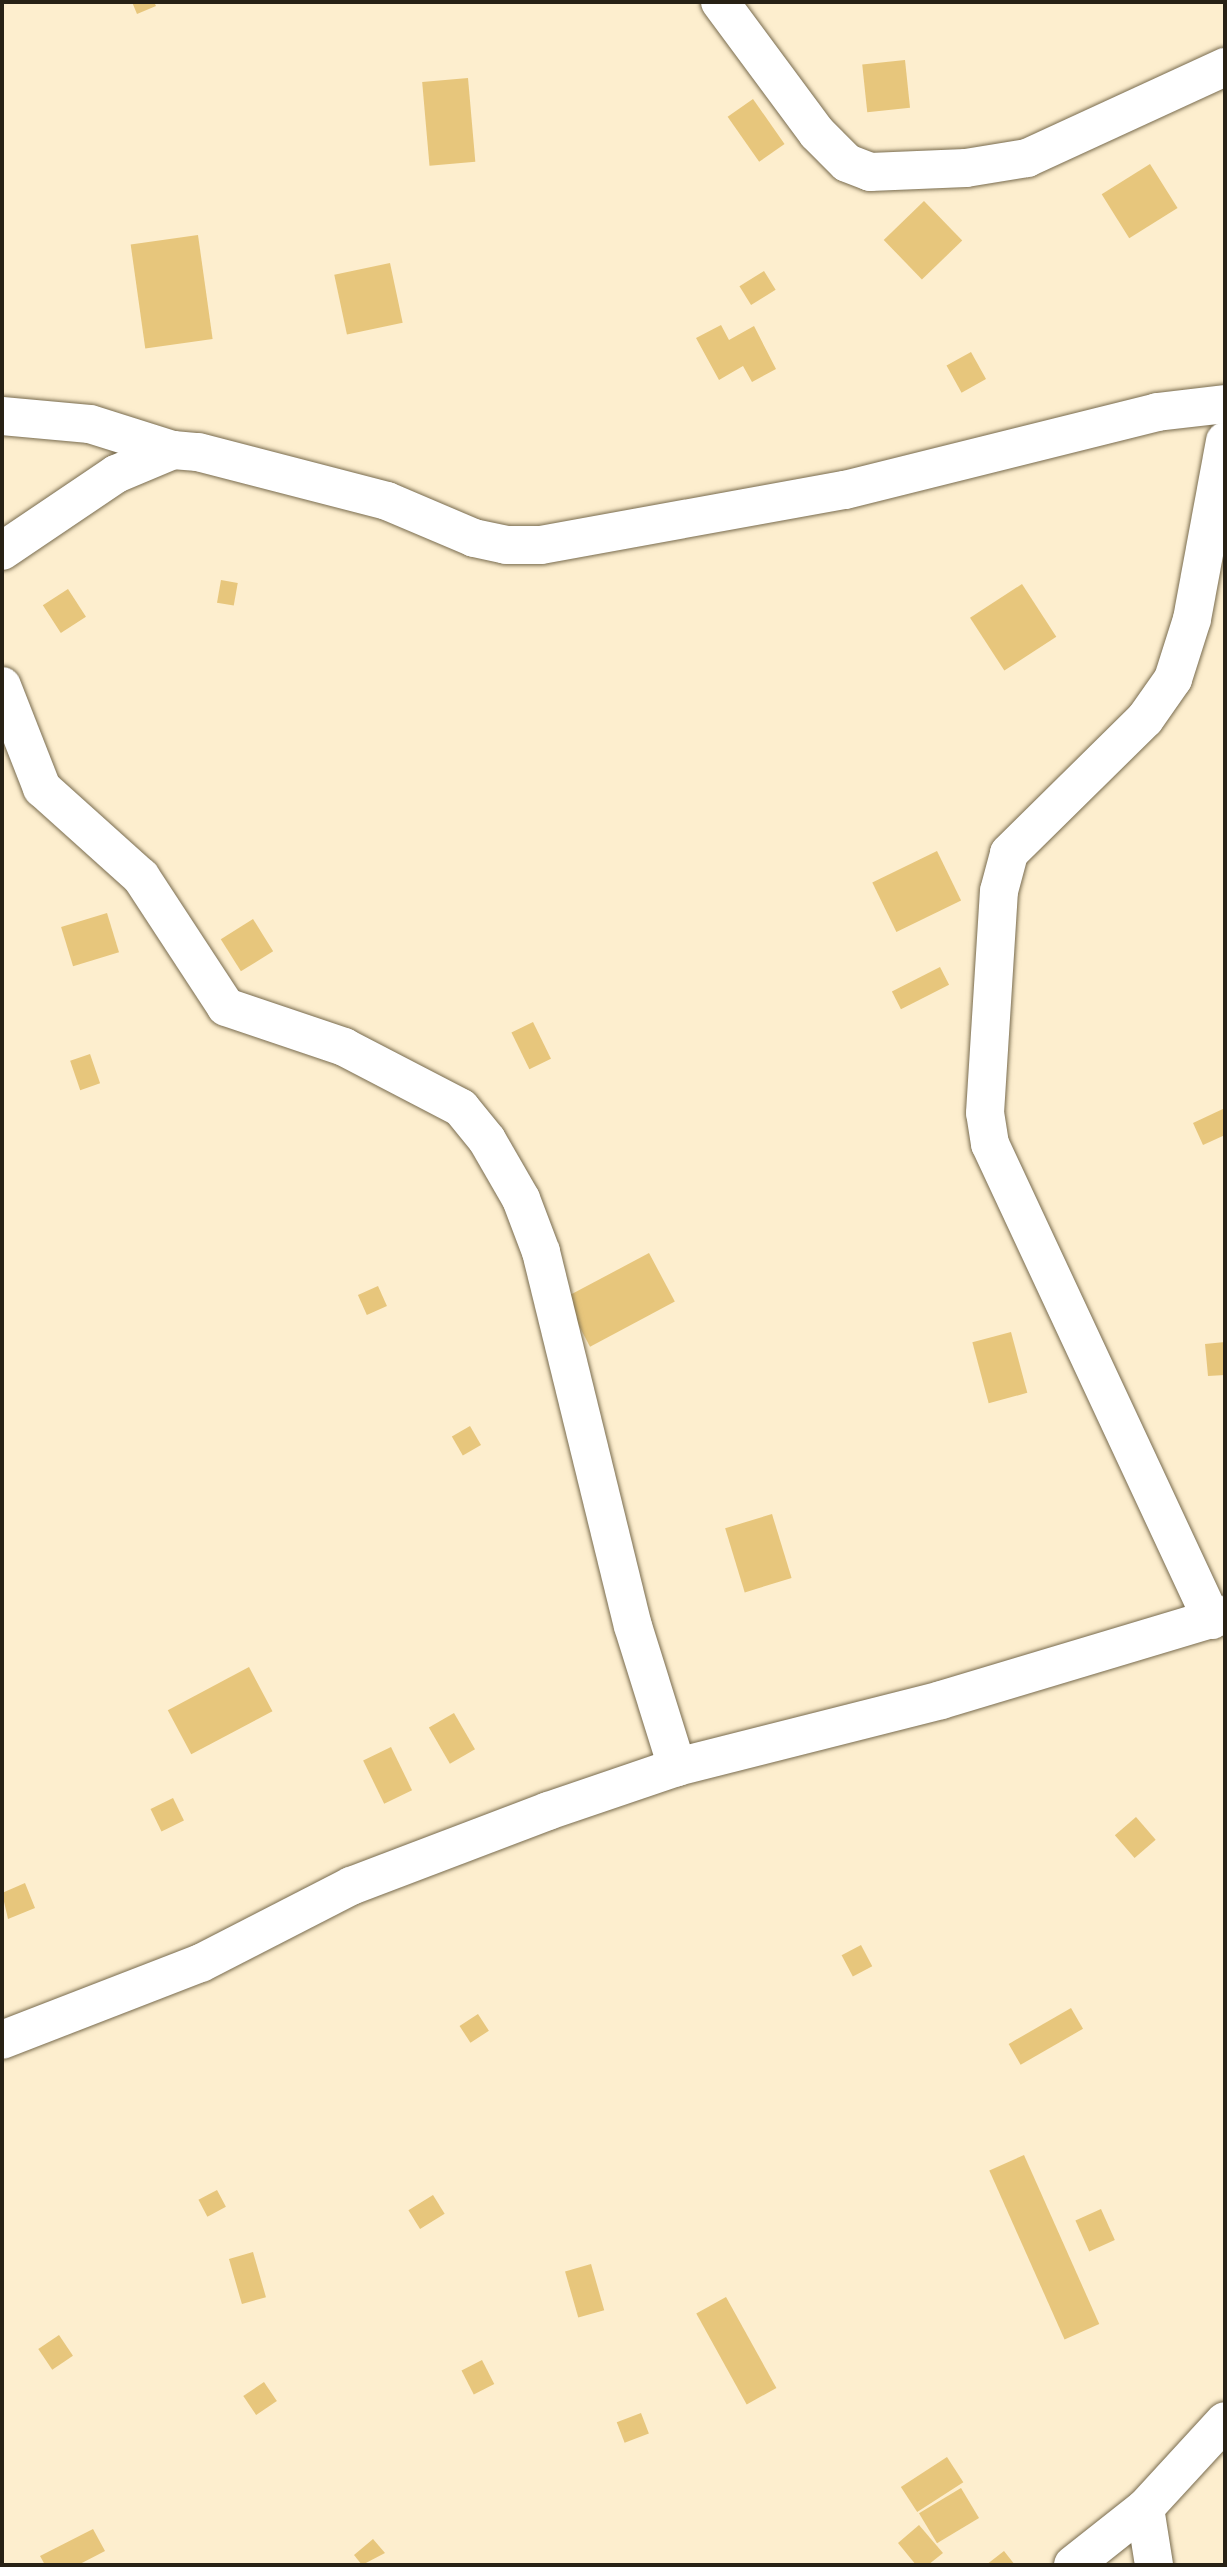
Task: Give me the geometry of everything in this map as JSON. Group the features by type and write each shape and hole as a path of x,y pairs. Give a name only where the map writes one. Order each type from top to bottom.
{"street":[{"path":"720,2 817,133 847,163 870,172 966,168 1027,158 1225,67"},
{"path":"2,416 90,424 173,450 198,452 387,501 474,538 506,545 541,545 845,490 1157,412 1225,404"},
{"path":"2,2040 201,1963 351,1886 677,1767 941,1700 1219,1617 990,1144 985,1113 999,891 1009,853 1146,719 1173,679 1192,619 1225,441"},
{"path":"2,551 116,474 173,450"},
{"path":"2,687 42,788 141,877 226,1007 344,1047 461,1108 487,1140 521,1199 541,1252 633,1626 677,1767"},
{"path":"1073,2565 1145,2508 1225,2421"},
{"path":"1145,2508 1154,2565"}],"building":[{"path":"132,2 154,2 156,6 137,14"},
{"path":"905,60 910,108 867,112 862,64"},
{"path":"468,78 475,162 429,166 422,82"},
{"path":"753,99 785,144 759,162 728,117"},
{"path":"1150,164 1178,208 1129,238 1102,194"},
{"path":"924,201 962,241 922,279 884,240"},
{"path":"198,235 213,339 145,348 131,244"},
{"path":"390,263 403,323 347,335 334,275"},
{"path":"764,271 776,290 751,305 739,286"},
{"path":"721,325 729,340 754,326 776,369 752,382 743,366 719,380 696,338"},
{"path":"971,352 986,379 962,393 947,366"},
{"path":"221,580 238,583 234,606 217,603"},
{"path":"1022,584 1056,637 1004,671 970,618"},
{"path":"68,589 86,617 61,633 43,605"},
{"path":"937,851 961,900 896,932 872,883"},
{"path":"107,913 119,952 73,966 61,927"},
{"path":"253,919 273,951 241,971 221,939"},
{"path":"940,967 949,985 901,1009 892,992"},
{"path":"533,1022 551,1059 529,1069 511,1033"},
{"path":"90,1054 100,1083 80,1090 70,1061"},
{"path":"1225,1108 1225,1135 1203,1145 1193,1123"},
{"path":"649,1253 675,1302 590,1347 564,1298"},
{"path":"378,1286 387,1306 367,1315 358,1295"},
{"path":"1011,1332 1027,1393 989,1403 972,1342"},
{"path":"1225,1342 1225,1375 1208,1376 1205,1344"},
{"path":"470,1426 481,1445 463,1456 452,1436"},
{"path":"772,1514 792,1578 745,1592 725,1528"},
{"path":"249,1667 272,1711 191,1754 168,1710"},
{"path":"454,1713 475,1749 450,1764 429,1728"},
{"path":"391,1747 412,1790 384,1804 363,1761"},
{"path":"173,1798 184,1820 161,1831 151,1809"},
{"path":"1136,1817 1156,1840 1135,1858 1115,1835"},
{"path":"25,1883 35,1908 8,1919 2,1893"},
{"path":"861,1945 872,1966 853,1977 842,1955"},
{"path":"1071,2008 1083,2029 1021,2065 1009,2044"},
{"path":"478,2014 489,2031 470,2043 460,2026"},
{"path":"1024,2155 1099,2324 1065,2339 989,2170"},
{"path":"217,2190 226,2207 207,2217 198,2200"},
{"path":"433,2195 445,2214 420,2229 408,2210"},
{"path":"1101,2209 1115,2240 1089,2251 1075,2220"},
{"path":"253,2252 266,2297 242,2304 229,2259"},
{"path":"591,2264 604,2310 578,2318 565,2271"},
{"path":"726,2297 776,2388 747,2404 696,2313"},
{"path":"59,2335 73,2356 52,2370 38,2349"},
{"path":"482,2360 494,2384 474,2394 462,2370"},
{"path":"264,2382 277,2401 256,2415 243,2396"},
{"path":"641,2413 649,2434 625,2443 617,2422"},
{"path":"947,2457 963,2482 917,2512 901,2487"},
{"path":"961,2488 979,2518 937,2543 919,2513"},
{"path":"919,2525 943,2553 928,2565 916,2565 898,2543"},
{"path":"93,2529 105,2551 78,2565 45,2565 40,2556"},
{"path":"373,2539 385,2553 362,2565 354,2555"},
{"path":"1004,2551 1015,2565 986,2565"}]}
